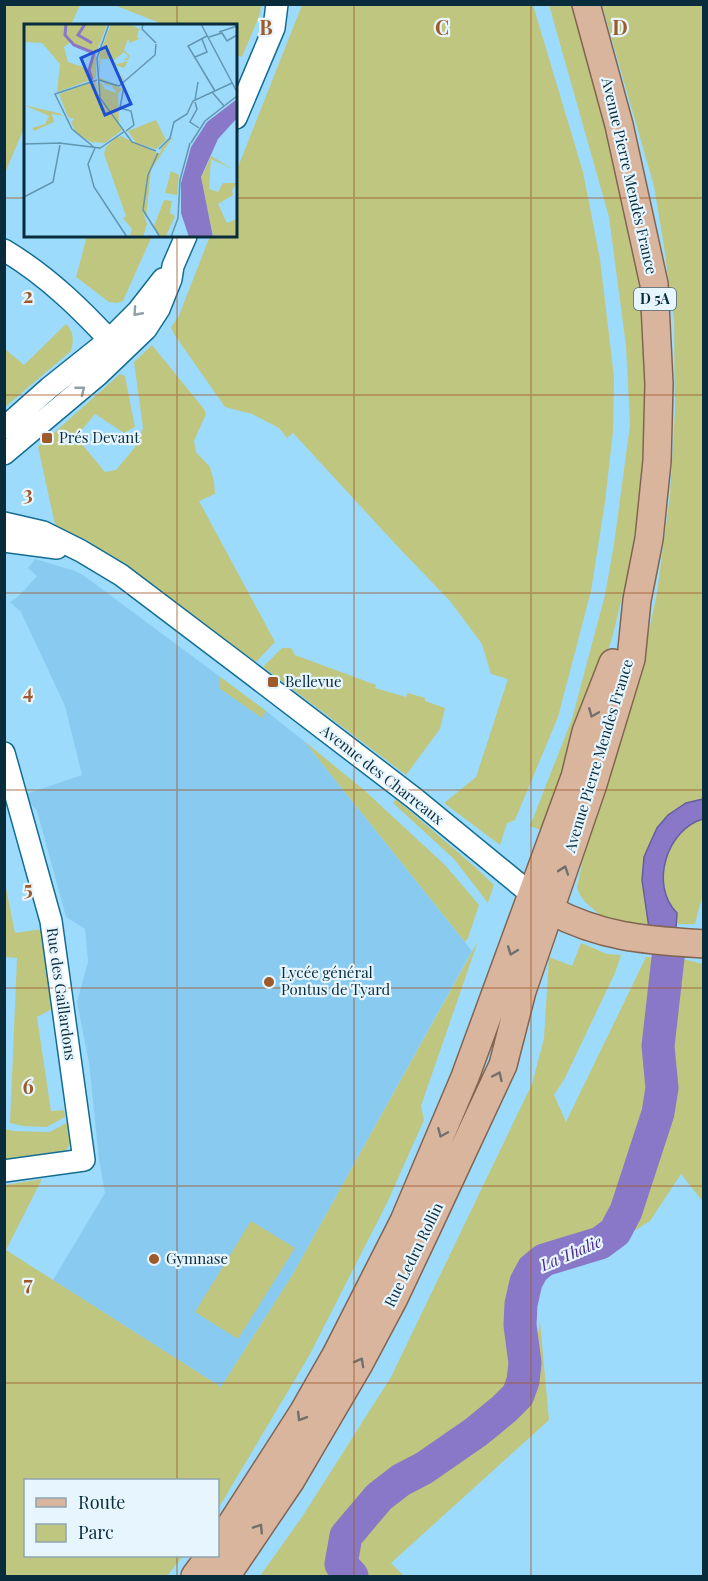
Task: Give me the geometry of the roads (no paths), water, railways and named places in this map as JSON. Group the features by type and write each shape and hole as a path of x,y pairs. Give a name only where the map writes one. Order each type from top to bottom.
{"main road":[{"name":"Avenue Pierre Mendès France","path":"541,903 593,784 631,659 637,600 649,538 657,461 660,384 654,284 620,124 586,4"},
{"name":"Avenue des Charreaux","path":"541,903 566,918 593,929 642,940 704,944"},
{"name":"Rue Ledru Rollin","path":"219,1543 304,1411 347,1334 404,1221 541,903"},
{"name":"Rue Ledru Rollin","path":"226,1576 291,1480 359,1364 393,1300 503,1065 541,903"},
{"path":"195,1576 209,1557"}],"street":[{"path":"237,116 274,28 277,4"},
{"path":"4,428 49,388 116,347 140,337 155,316 186,237"},
{"path":"4,250 34,269 59,289 116,347"},
{"path":"4,454 116,347"},
{"name":"Avenue des Charreaux","path":"4,523 43,532 121,575 414,798 541,903"},
{"name":"Avenue des Charreaux","path":"4,541 81,551"},
{"name":"Rue des Gaillardons","path":"4,753 51,921 84,1160 4,1171"}],"waterway":[{"name":"La Thalie","path":"352,1576 341,1564 346,1536 379,1497 401,1480 424,1468 476,1432 518,1395 523,1381 525,1363 520,1325 521,1304 526,1282 533,1269 544,1260 600,1243 615,1232 626,1211 658,1113 662,1088 658,1046 668,958"}],"place":[{"name":"Prés Devant","path":"47,438"},
{"name":"Bellevue","path":"273,682"},
{"name":"Lycée général Pontus de Tyard","path":"269,982"},
{"name":"Gymnase","path":"154,1259"}]}
